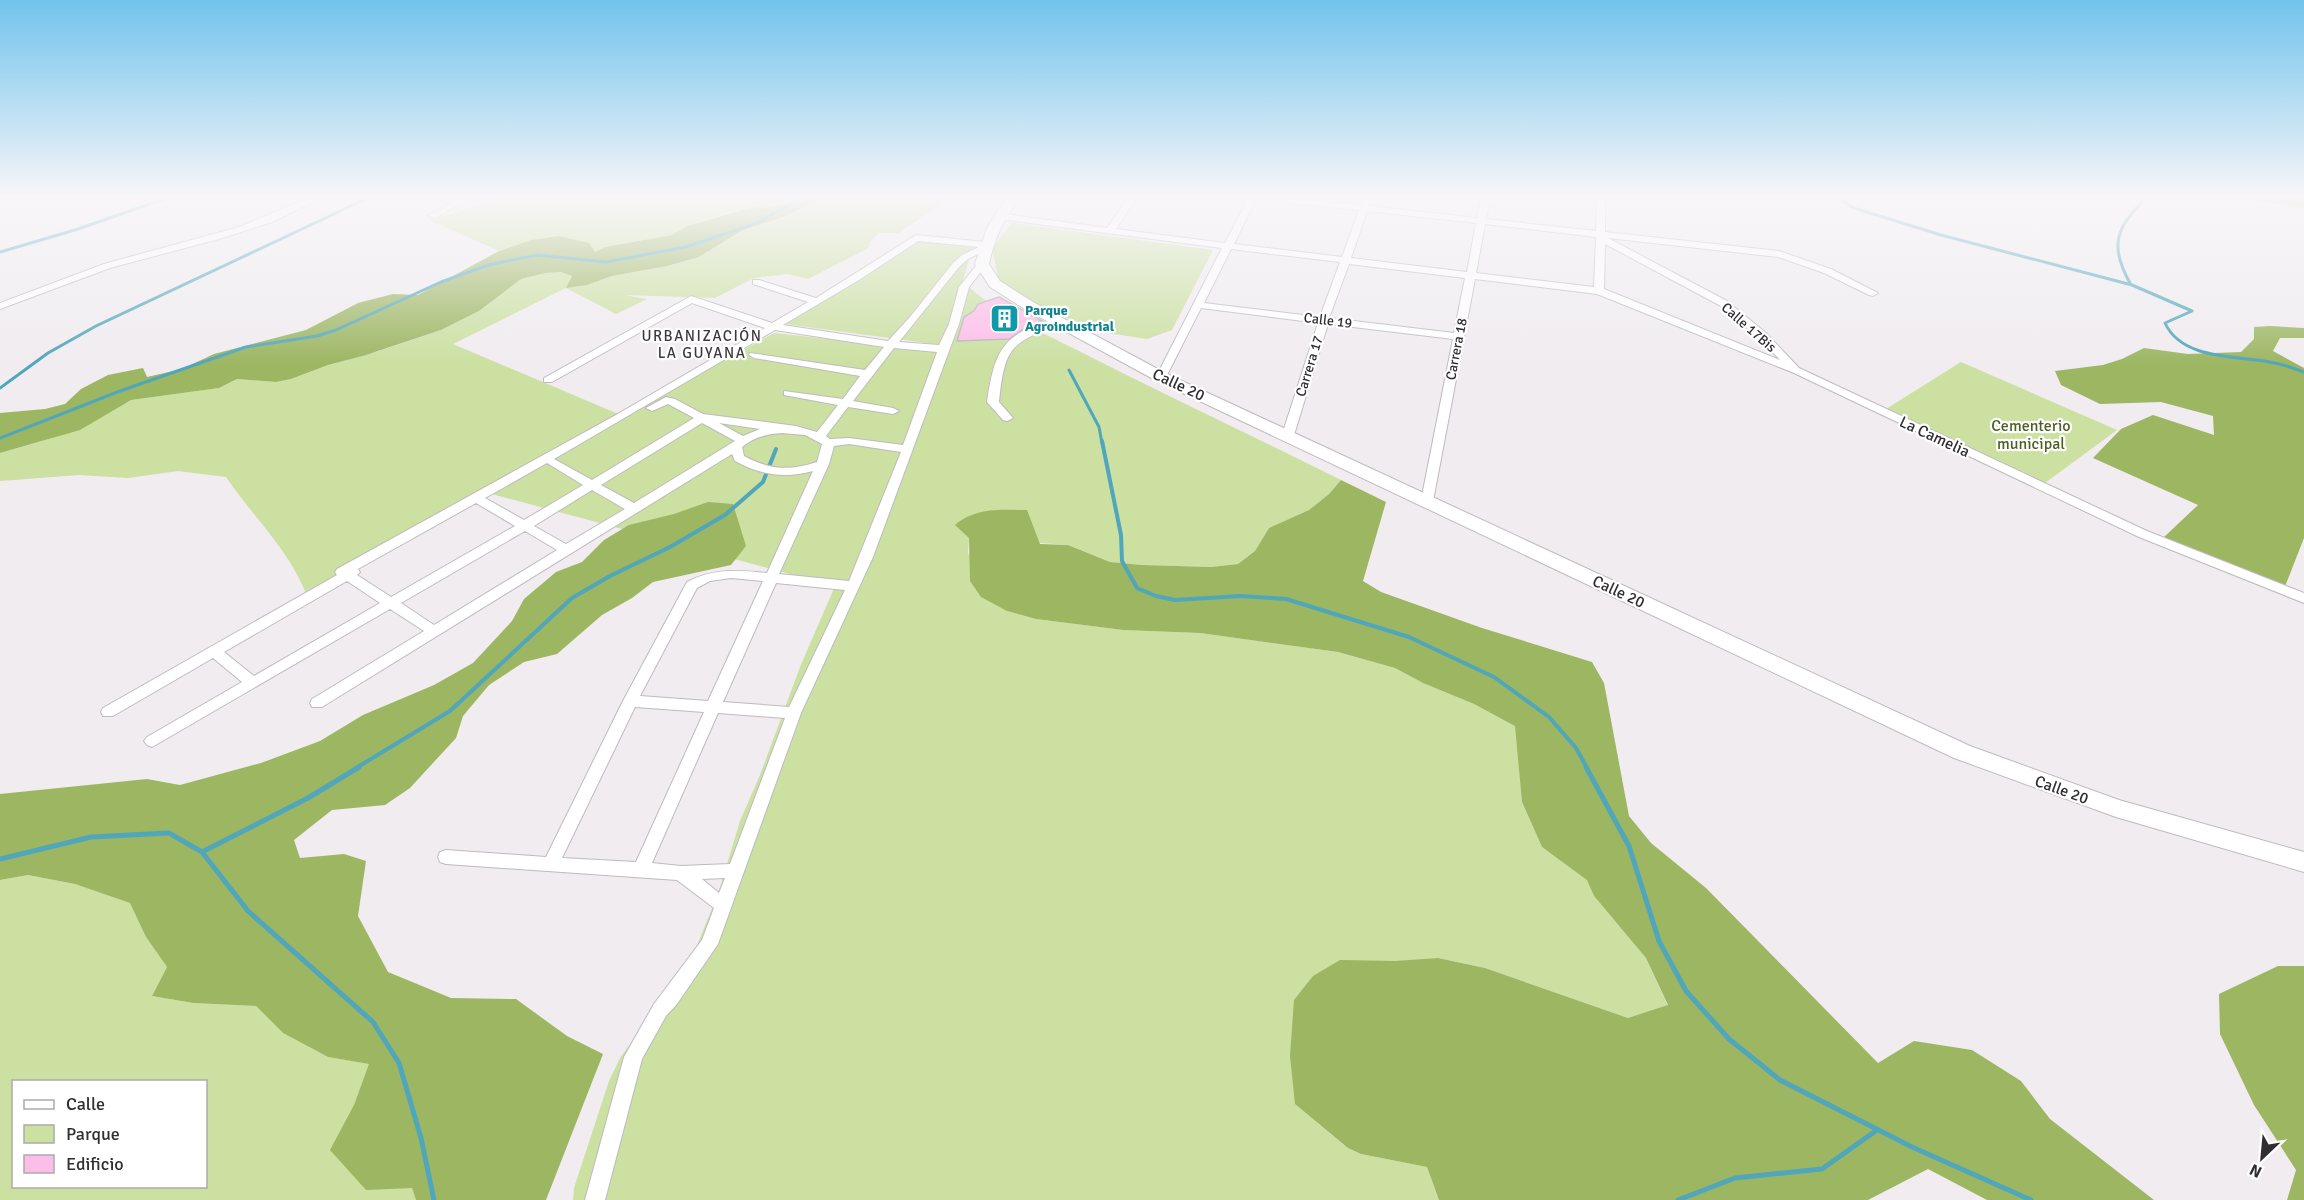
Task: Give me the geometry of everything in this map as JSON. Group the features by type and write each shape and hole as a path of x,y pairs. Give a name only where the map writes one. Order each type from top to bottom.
{"main road":[{"name":"Calle 20","path":"984,253 995,284 1161,377 1962,752 2116,808 2304,862"}],"street":[{"path":"0,306 105,267 156,253"},
{"path":"434,631 342,572 620,417 856,278 894,253"},
{"path":"641,869 823,464 824,440 844,402 956,266 965,257 980,253"},
{"path":"595,1200 633,1057 660,1010 709,944 794,713 867,557 954,324 964,287 983,253"},
{"path":"1161,377 1224,253"},
{"name":"La Camelia","path":"1291,253 1599,291 1798,371 2143,534 2304,598"},
{"name":"Carrera 17","path":"1288,435 1347,253"},
{"name":"Carrera 18","path":"1427,501 1474,253"},
{"path":"1599,291 1600,253"},
{"name":"Calle 17Bis","path":"1632,253 1723,303 1761,335 1798,371"},
{"path":"1769,253 1825,268 1873,293"},
{"path":"756,282 816,301"},
{"path":"548,380 691,299 773,327 943,349"},
{"name":"Calle 19","path":"1198,304 1459,337"},
{"path":"1007,418 993,402 997,363 1013,340 1059,321"},
{"path":"754,355 867,374"},
{"path":"788,393 893,411"},
{"path":"108,712 480,500 666,400 671,400 704,417 764,470 800,473 814,480"},
{"path":"152,741 524,526 704,417 781,429 824,440 907,448"},
{"path":"317,703 719,457 768,430 781,429"},
{"path":"552,462 635,509"},
{"path":"800,473 823,464"},
{"path":"480,500 567,550"},
{"path":"552,864 558,847 630,701 692,585 707,577 731,574 854,586"},
{"path":"214,652 252,682"},
{"path":"630,701 794,713"},
{"path":"446,856 681,873 735,871"},
{"path":"681,873 723,905"}],"green space":[{"path":"495,253 705,253 667,266 612,276 587,285 566,288 572,276 561,272 521,279 479,311 441,330 328,365 291,379 276,382 237,379 219,388 131,400 80,430 0,453 0,413 45,409 65,404 81,389 108,375 143,368 147,377 182,369 214,354 306,330 358,303 393,294 418,295"},
{"path":"705,253 859,253 808,279 788,274 754,278 715,298 624,295 647,299 616,314 566,288 453,344 623,416 774,333 932,350 934,344 785,324 858,280 897,253 971,253 963,281 1000,310 1108,366 1341,480 1329,494 1309,510 1269,528 1255,551 1238,564 1211,567 1110,562 1068,545 969,538 968,553 1007,611 1036,619 1123,630 1200,633 1338,652 1395,668 1516,726 1522,802 1542,847 1588,880 1594,896 1646,958 1668,1006 1628,1018 1485,968 1438,958 1395,962 1295,1104 1348,1148 1361,1154 1427,1167 1439,1200 573,1200 574,1188 609,1081 620,1058 691,960 718,894 740,821 760,775 800,667 835,586 488,493 307,596 281,548 226,477 178,471 128,478 79,475 0,481 0,453 46,440 131,400 219,388 237,379 276,382 379,351 441,330 479,311 521,279 561,272 572,276 567,287 587,285 612,276 667,266"},
{"path":"993,253 1211,253 1172,330 1147,339 1108,333 1040,308 999,282"},
{"path":"2254,327 2304,328 2304,338 2280,338 2273,351 2304,368 2304,538 2284,589 2162,539 2198,505 2093,458 2121,429 2153,415 2214,435 2213,416 2161,402 2100,404 2061,385 2055,371 2103,365 2144,348 2188,354 2241,352 2254,339"},
{"name":"Cementerio municipal","path":"1961,362 2117,430 2045,483 1886,409"},
{"path":"1341,480 1386,502 1363,581 1381,592 1482,628 1592,662 1604,683 1629,816 1651,843 1706,888 1878,1063 1914,1041 1972,1050 2021,1081 2050,1119 2154,1200 1987,1200 1928,1169 1868,1200 1439,1200 1427,1167 1361,1154 1348,1148 1295,1104 1290,1056 1294,1000 1313,976 1340,960 1395,961 1438,958 1485,968 1628,1018 1668,1005 1646,958 1594,896 1587,880 1542,847 1522,802 1515,726 1474,704 1423,683 1395,668 1338,652 1200,633 1123,630 1036,619 1007,611 981,597 970,581 969,538 955,525 980,512 1027,510 1040,544 1068,545 1110,562 1211,567 1238,564 1255,551 1269,528 1309,510 1329,494"},
{"path":"708,502 733,504 746,546 731,565 653,582 632,598 602,615 557,654 524,662 489,685 463,716 456,738 410,788 385,805 332,810 294,840 300,858 344,854 366,861 358,916 388,972 451,998 516,999 567,1036 603,1054 546,1200 416,1200 412,1188 366,1190 330,1150 354,1105 369,1064 328,1057 283,1033 256,1006 193,1003 152,996 167,967 146,937 130,903 75,884 28,875 0,880 0,794 147,779 180,785 261,763 320,741 363,715 434,685 473,663 512,621 524,599 556,572 582,562 604,540 629,525 674,514"},
{"path":"28,875 75,884 131,903 146,937 167,967 152,996 193,1003 256,1006 283,1033 328,1057 370,1064 354,1105 412,1188 416,1200 0,1200 0,880"},
{"path":"2278,966 2304,966 2304,1200 2287,1200 2296,1170 2254,1105 2220,1034 2219,994"}],"building":[{"name":"Parque Agroindustrial","path":"999,297 1042,321 1025,328 1009,339 957,341 964,317 974,311 978,304"}],"waterway":[{"path":"0,388 48,353 96,326 251,253"},
{"path":"0,438 120,391 246,347 317,336 336,330 441,282 488,265 537,255 606,262 654,253"},
{"path":"2010,253 2132,285 2192,311 2165,323 2172,334 2195,349 2222,356 2284,365 2304,372"},
{"path":"2119,253 2130,283"},
{"path":"1069,370 1099,427 1102,443"},
{"path":"1102,441 1121,535 1122,561 1137,588 1156,596 1175,600 1240,596 1286,599 1409,637 1494,677 1549,717 1576,748 1587,768"},
{"path":"356,768 450,711 572,598 610,576 670,547 725,515 763,482 776,449"},
{"path":"202,852 308,798 359,767"},
{"path":"1586,767 1629,846 1659,941 1686,991 1729,1039 1780,1080 1912,1147 2031,1200"},
{"path":"0,859 91,837 169,833 202,852"},
{"path":"202,852 248,911 373,1022 399,1063 421,1138 434,1200"},
{"path":"1678,1200 1735,1178 1822,1169 1877,1130"}],"place":[{"name":"Parque Agroindustrial","path":"1004,318"}],"district":[{"name":"URBANIZACIÓN LA GUYANA","path":"702,344"}]}
